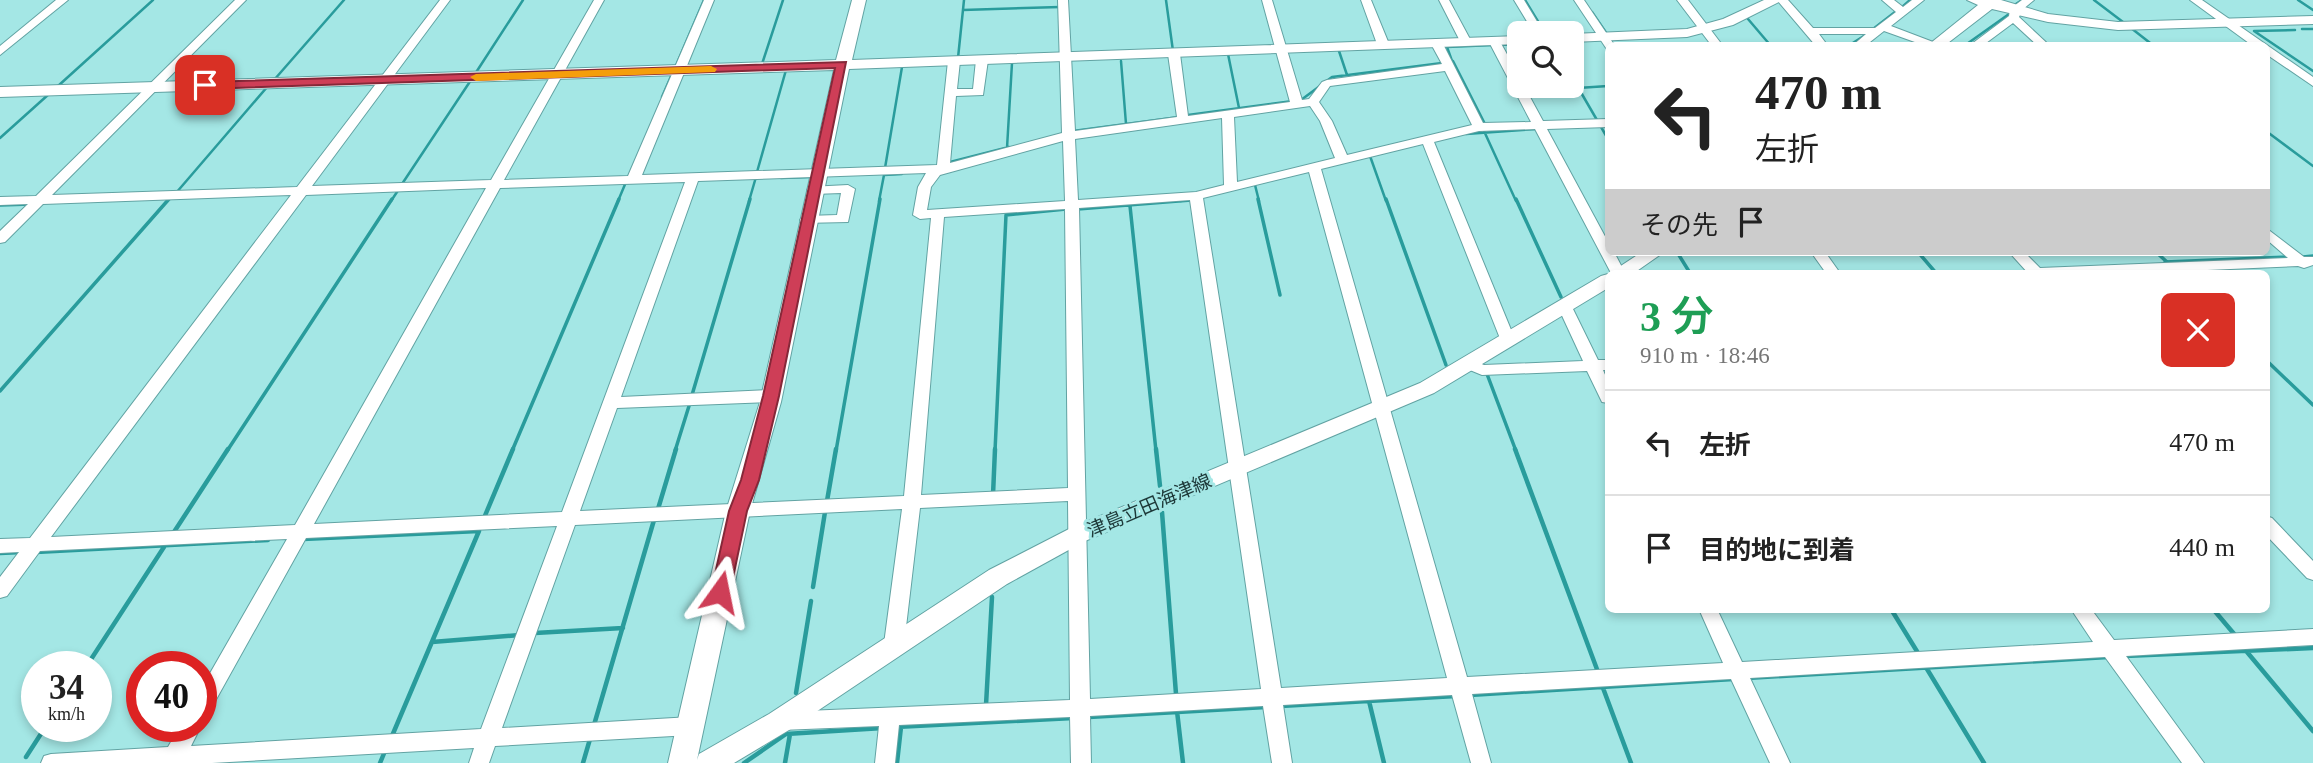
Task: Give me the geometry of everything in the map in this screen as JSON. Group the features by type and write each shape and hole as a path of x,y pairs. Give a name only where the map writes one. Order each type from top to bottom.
{"street":[{"path":"0,52 63,0"},
{"path":"0,239 241,0"},
{"path":"0,591 445,0"},
{"path":"217,679 599,0"},
{"path":"634,178 709,0"},
{"path":"682,763 738,511 750,480 771,396 807,220 859,0"},
{"path":"1063,0 1081,763"},
{"path":"1267,0 1297,104"},
{"path":"1366,0 1383,44"},
{"path":"1444,0 1465,41"},
{"path":"1519,0 1532,21"},
{"path":"1579,0 1607,41"},
{"path":"1682,0 1715,42"},
{"path":"1584,39 1607,41 1705,30 1776,0"},
{"path":"1782,0 1821,42"},
{"path":"1886,0 1903,12"},
{"path":"1862,42 1919,0"},
{"path":"1979,42 2029,0"},
{"path":"2195,0 2255,42"},
{"path":"1937,42 1985,1 2014,13 2118,26 2313,20"},
{"path":"2014,13 2041,42"},
{"path":"1811,31 1880,29 1924,42"},
{"path":"1494,40 1605,247"},
{"path":"0,92 1065,58 1281,47 1507,40"},
{"path":"1436,42 1479,127"},
{"path":"2270,52 2313,82"},
{"path":"1174,54 1183,120"},
{"path":"951,93 979,92 982,60"},
{"path":"943,169 954,61"},
{"path":"1448,66 1331,82 1325,84 1313,102 1067,136 943,169 931,173 926,179 920,215 1196,195 1479,127 1602,123"},
{"path":"1313,102 1326,115 1329,131 1342,159"},
{"path":"1228,113 1231,186"},
{"path":"1427,139 1508,342"},
{"path":"1314,166 1481,763"},
{"path":"0,201 634,178 693,177 816,182 943,169"},
{"path":"479,763 693,177"},
{"path":"807,220 843,219 848,189 816,182"},
{"path":"1196,195 1282,763"},
{"path":"894,644 912,502 937,214"},
{"path":"2270,235 2309,265"},
{"path":"1624,270 1648,256"},
{"path":"2020,256 2034,270"},
{"path":"2139,270 2309,265"},
{"name":"津島立田海津線","path":"709,763 779,722 998,577 1077,535 1382,408 1470,364 1605,282"},
{"path":"1565,307 1601,366 1605,384"},
{"path":"1470,364 1482,370 1601,366"},
{"path":"612,403 771,396"},
{"path":"0,546 1076,494"},
{"path":"2270,527 2313,573"},
{"path":"1710,613 1780,763"},
{"path":"2083,613 2194,763"},
{"path":"779,722 1080,708 2313,637"},
{"path":"885,763 890,716"},
{"path":"51,763 172,759 489,736 691,726"},
{"path":"172,759 182,742"}],"waterway":[{"path":"58,86 153,0"},
{"path":"274,80 344,0"},
{"path":"475,74 523,0"},
{"path":"675,68 704,0"},
{"path":"762,64 783,0"},
{"path":"958,58 964,0"},
{"path":"1166,0 1173,51"},
{"path":"1525,0 1538,21"},
{"path":"1901,8 1910,0"},
{"path":"2013,6 2022,0"},
{"path":"2094,0 2123,22"},
{"path":"2298,0 2313,10"},
{"path":"963,10 1060,7"},
{"path":"1592,12 1607,34"},
{"path":"1873,29 1895,12"},
{"path":"1970,42 2009,14"},
{"path":"1748,19 1768,42"},
{"path":"2131,28 2149,42"},
{"path":"2302,29 2313,29"},
{"path":"2295,30 2254,31 2313,71"},
{"path":"1854,42 1867,34"},
{"path":"1452,61 1447,47 1493,45"},
{"path":"1500,45 1507,45"},
{"path":"1338,48 1347,75"},
{"path":"1228,54 1239,108"},
{"path":"1121,61 1126,124"},
{"path":"1453,61 1485,124"},
{"path":"1007,148 1012,63"},
{"path":"1301,100 1332,77 1442,63"},
{"path":"885,168 902,67"},
{"path":"757,172 786,70"},
{"path":"662,97 672,74"},
{"path":"402,184 471,80"},
{"path":"176,193 268,86"},
{"path":"1584,88 1605,86"},
{"path":"0,138 49,94"},
{"path":"1584,98 1605,134"},
{"path":"1188,115 1293,101"},
{"path":"1126,124 1179,117"},
{"path":"1073,131 1126,124"},
{"path":"1485,133 1536,129"},
{"path":"1466,134 1485,133"},
{"path":"1485,133 1516,201"},
{"path":"2270,134 2313,166"},
{"path":"950,162 1007,148"},
{"path":"1370,156 1386,201"},
{"path":"879,201 884,175 902,174"},
{"path":"749,201 756,177"},
{"path":"781,178 810,177"},
{"path":"618,201 626,182"},
{"path":"1255,185 1259,201"},
{"path":"391,201 399,189"},
{"path":"0,391 169,199"},
{"path":"227,451 392,199"},
{"path":"512,451 619,199"},
{"path":"692,395 750,199"},
{"path":"836,451 880,199"},
{"path":"1258,199 1280,295"},
{"path":"1386,199 1446,365"},
{"path":"1516,199 1561,297"},
{"path":"1078,209 1191,200 1180,201"},
{"path":"0,205 31,204"},
{"path":"1130,206 1156,451"},
{"path":"995,451 1006,215 1066,209"},
{"path":"1679,256 1688,270"},
{"path":"1921,256 1933,270"},
{"path":"2160,256 2167,262"},
{"path":"2303,257 2313,256"},
{"path":"2167,262 2289,257"},
{"path":"2270,364 2313,405"},
{"path":"1487,374 1516,451"},
{"path":"675,451 689,406"},
{"path":"174,532 228,449"},
{"path":"484,518 513,449"},
{"path":"658,509 676,449"},
{"path":"827,501 836,449"},
{"path":"993,495 995,449"},
{"path":"1156,449 1160,486"},
{"path":"1515,449 1598,672"},
{"path":"813,587 825,512"},
{"path":"1162,512 1176,694"},
{"path":"622,628 654,520"},
{"path":"303,539 479,531 392,736"},
{"path":"36,552 268,540"},
{"path":"96,651 164,547"},
{"path":"0,553 22,552"},
{"path":"986,705 992,597"},
{"path":"796,693 811,601"},
{"path":"1893,613 1918,653"},
{"path":"2216,613 2235,635"},
{"path":"535,633 622,628"},
{"path":"594,725 622,628"},
{"path":"432,642 520,635"},
{"path":"2125,656 2313,648"},
{"path":"2247,652 2313,731"},
{"path":"1747,678 2108,657"},
{"path":"1927,669 1984,763"},
{"path":"1470,695 1733,679"},
{"path":"1603,688 1631,763"},
{"path":"1281,706 1456,696"},
{"path":"1369,701 1384,763"},
{"path":"1177,712 1266,707"},
{"path":"1089,717 1177,712"},
{"path":"1177,712 1183,763"},
{"path":"896,727 1073,718"},
{"path":"897,763 901,727"},
{"path":"744,763 786,734 883,728"},
{"path":"785,763 790,734"},
{"path":"583,763 590,739"},
{"path":"26,757 36,742"},
{"path":"380,763 385,751"}],"slow traffic":[{"path":"476,77 711,69"}],"route":[{"path":"205,85 842,65 771,396 750,480 738,511 720,592"}]}
